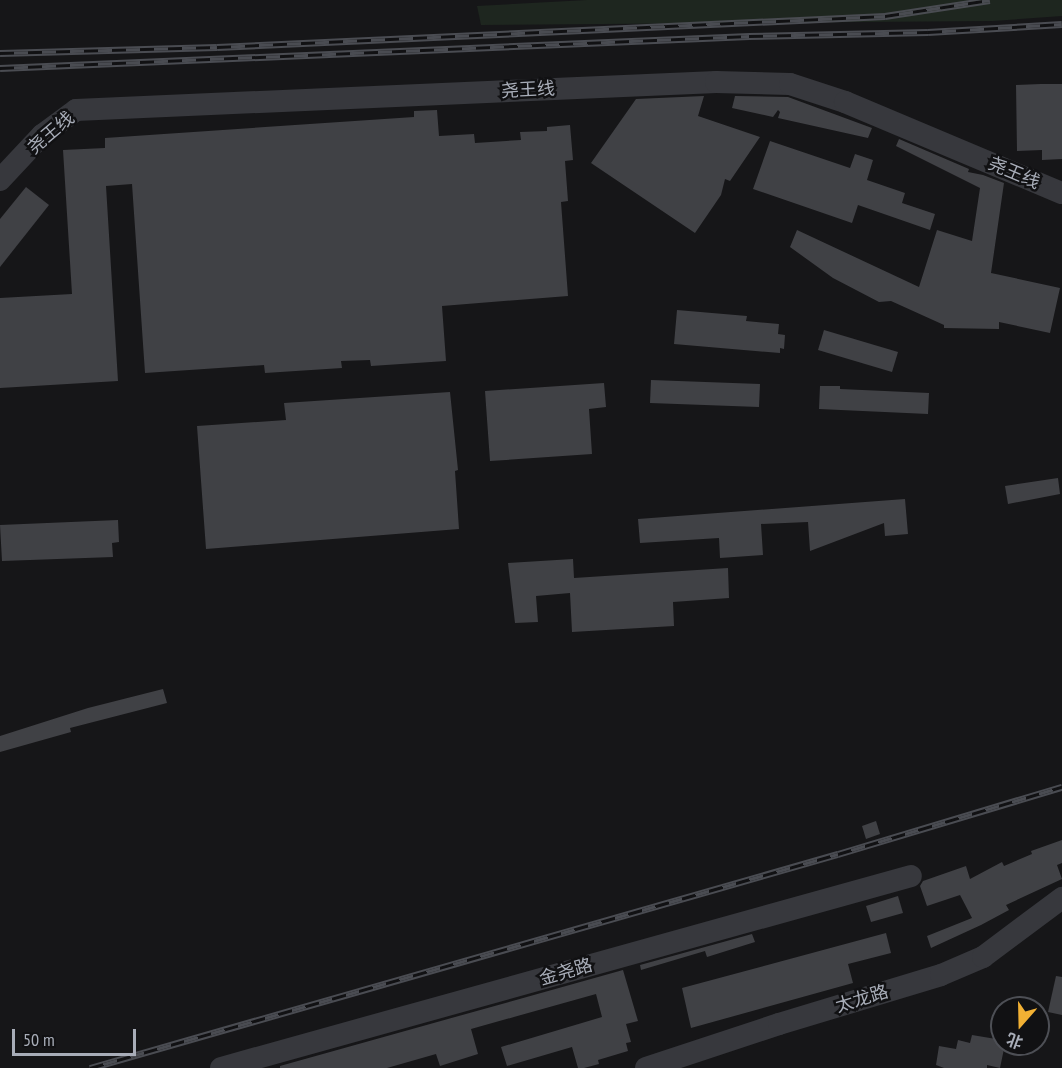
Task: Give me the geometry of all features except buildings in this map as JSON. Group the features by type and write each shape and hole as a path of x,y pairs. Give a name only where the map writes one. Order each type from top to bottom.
{"street":[{"name":"尧王线","path":"0,180 42,135 76,110 716,82 790,84 845,102 1062,193"},
{"name":"金尧路","path":"221,1068 911,876"},
{"name":"太龙路","path":"646,1068 941,975 983,957 1062,898"}],"shaded area":[{"path":"587,0 1062,0 1062,16 993,21 481,25 477,6"}],"railway":[{"path":"0,53 217,47 885,16 990,0"},
{"path":"0,68 749,36 928,32 1062,24"},
{"path":"90,1068 838,854 1062,787"}]}
